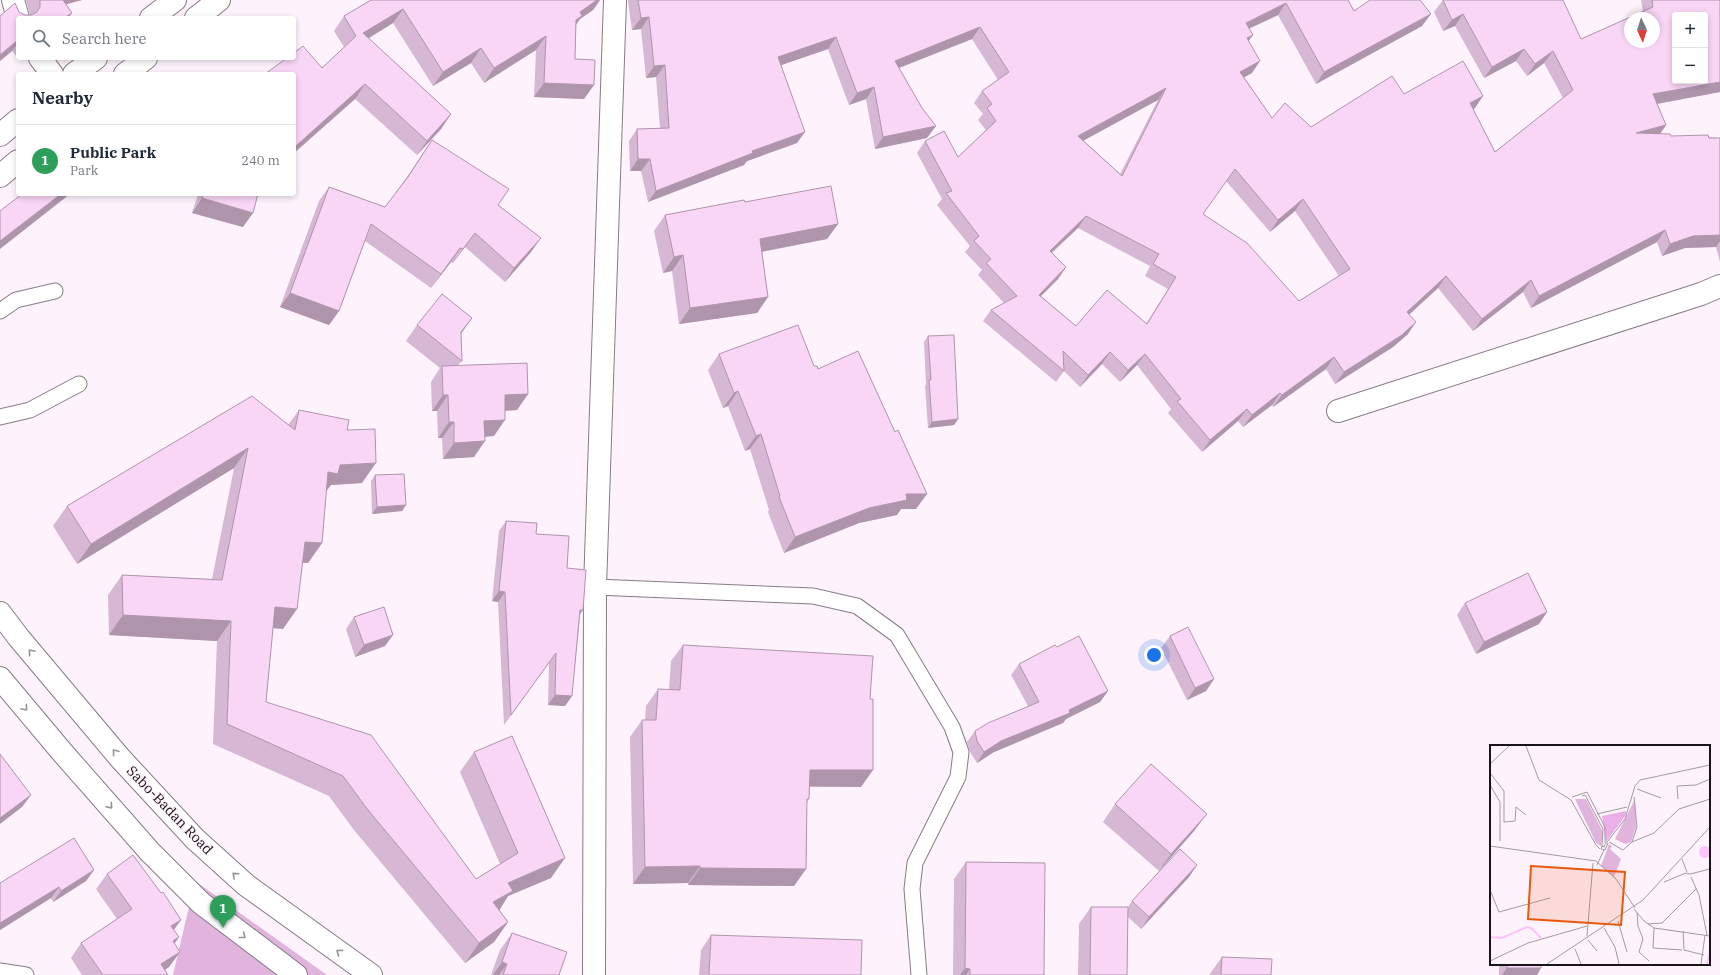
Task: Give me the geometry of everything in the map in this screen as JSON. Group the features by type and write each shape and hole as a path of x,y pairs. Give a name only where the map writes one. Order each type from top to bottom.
{"main road":[{"path":"13,0 17,16"},
{"path":"154,16 175,0"},
{"path":"199,16 219,0"},
{"path":"594,975 595,587 615,0"},
{"path":"42,60 50,72"},
{"path":"77,72 93,60"},
{"path":"128,72 143,60"},
{"path":"0,135 16,122"},
{"path":"0,176 16,163"},
{"path":"1338,411 1701,294 1720,286"},
{"name":"Sabo-Badan Road","path":"0,613 120,758 195,839 246,885 371,975"},
{"path":"0,678 62,752 161,863 201,903 296,975"}],"lane":[{"path":"0,311 16,300 55,290"},
{"path":"0,417 30,410 79,384"},
{"path":"595,587 813,596 857,606 897,635 952,727 961,752 958,777 915,863 912,889 919,975"},
{"path":"0,971 26,975"}],"shaded area":[{"path":"195,881 327,975 173,975"}],"building":[{"path":"40,0 63,0 72,13 67,16 16,16 16,42 0,55 0,16 15,3 19,12 25,15 31,15 37,12 40,7"},
{"path":"371,0 597,0 580,12 582,16 576,20 575,59 595,60 594,85 544,83 546,36 494,68 481,48 443,72 403,9 363,33 451,114 427,141 365,84 296,146 296,72 268,72 284,60 296,60 296,51 303,46 322,68 356,36 344,16"},
{"path":"638,0 1348,0 1354,11 1370,0 1420,0 1431,14 1324,72 1286,3 1246,23 1253,35 1247,38 1260,61 1240,72 1272,118 1285,103 1311,127 1392,76 1404,94 1463,61 1483,96 1470,103 1495,152 1573,90 1553,51 1535,64 1524,49 1492,67 1463,14 1452,20 1443,0 1563,0 1581,39 1624,20 1624,48 1660,48 1660,12 1642,12 1653,7 1652,0 1720,0 1720,82 1653,94 1666,125 1636,133 1670,134 1671,136 1708,135 1709,138 1720,138 1720,235 1693,236 1670,244 1665,230 1539,296 1531,280 1482,319 1446,276 1407,312 1416,322 1402,335 1344,372 1334,357 1282,395 1280,393 1252,415 1247,409 1210,440 1177,401 1181,399 1145,354 1128,370 1110,352 1088,375 1063,351 1064,371 991,310 1017,296 986,263 991,259 974,241 979,236 946,193 952,191 925,141 944,131 958,157 996,121 987,108 992,104 982,91 1009,72 980,27 895,61 922,108 936,126 883,137 874,87 857,93 836,37 778,57 805,132 752,151 753,153 656,191 650,159 638,159 637,129 669,128 665,65 654,66 649,17 641,18","holes":["1166,88 1122,176 1078,136","1235,169 1278,220 1303,199 1350,269 1299,301 1247,243 1203,214","1086,216 1159,254 1153,264 1176,277 1147,324 1107,290 1076,326 1039,295 1066,267 1050,251"]},
{"path":"432,140 509,189 498,205 541,238 514,268 475,233 463,249 460,248 441,274 371,224 339,311 290,293 329,187 385,207 408,177"},
{"path":"831,186 838,224 760,239 768,297 690,308 683,255 674,257 665,215"},
{"path":"19,196 58,196 0,241 0,211"},
{"path":"203,196 257,196 253,213 202,198"},
{"path":"442,294 472,318 461,332 462,361 417,325"},
{"path":"798,325 814,366 817,366 818,369 858,351 895,432 898,430 927,494 906,494 907,500 869,508 795,537 779,497 780,496 761,434 756,436 738,391 734,393 719,354"},
{"path":"954,335 958,419 932,422 928,336"},
{"path":"527,363 528,394 505,395 505,420 484,421 485,441 454,443 454,422 449,422 448,395 443,395 442,366"},
{"path":"252,396 295,430 299,410 349,420 347,430 375,429 376,463 340,465 338,474 328,472 322,543 305,542 297,609 275,607 266,702 371,735 476,879 518,853 474,752 512,736 565,858 508,883 513,891 493,902 508,922 479,943 368,810 343,776 227,724 231,621 123,615 122,575 222,580 248,448 91,544 67,506"},
{"path":"404,474 406,505 377,507 375,475"},
{"path":"506,521 537,523 536,534 569,536 567,568 586,570 583,610 580,610 572,696 555,695 556,653 511,715 505,592 499,591"},
{"path":"1528,573 1547,612 1484,642 1465,603"},
{"path":"384,607 393,635 364,645 354,617"},
{"path":"1188,627 1214,679 1195,688 1170,636"},
{"path":"1079,636 1108,691 1069,710 1070,713 1001,741 984,752 977,741 975,731 988,723 1039,702 1019,664 1055,645 1057,647"},
{"path":"683,645 873,656 870,699 873,699 873,770 810,770 809,799 807,799 806,869 700,868 700,866 645,867 642,720 656,720 658,689 680,690"},
{"path":"0,754 31,795 0,818"},
{"path":"1151,764 1207,814 1171,854 1115,804"},
{"path":"74,838 94,870 61,891 59,887 0,923 0,883"},
{"path":"1180,849 1197,865 1149,917 1132,901"},
{"path":"133,855 161,893 163,892 181,920 171,926 179,937 173,941 180,952 161,964 168,975 103,975 81,943 132,909 107,874"},
{"path":"966,862 1045,863 1044,975 970,975 970,969 965,968"},
{"path":"1091,907 1128,907 1127,975 1090,975"},
{"path":"512,933 567,952 559,975 503,975 507,964 502,962"},
{"path":"711,935 862,940 861,975 709,975"},
{"path":"1222,957 1272,959 1271,975 1221,975"},
{"path":"1507,965 1541,965 1541,968 1507,968"}],"place":[{"name":"Public Park","path":"223,928"}]}
